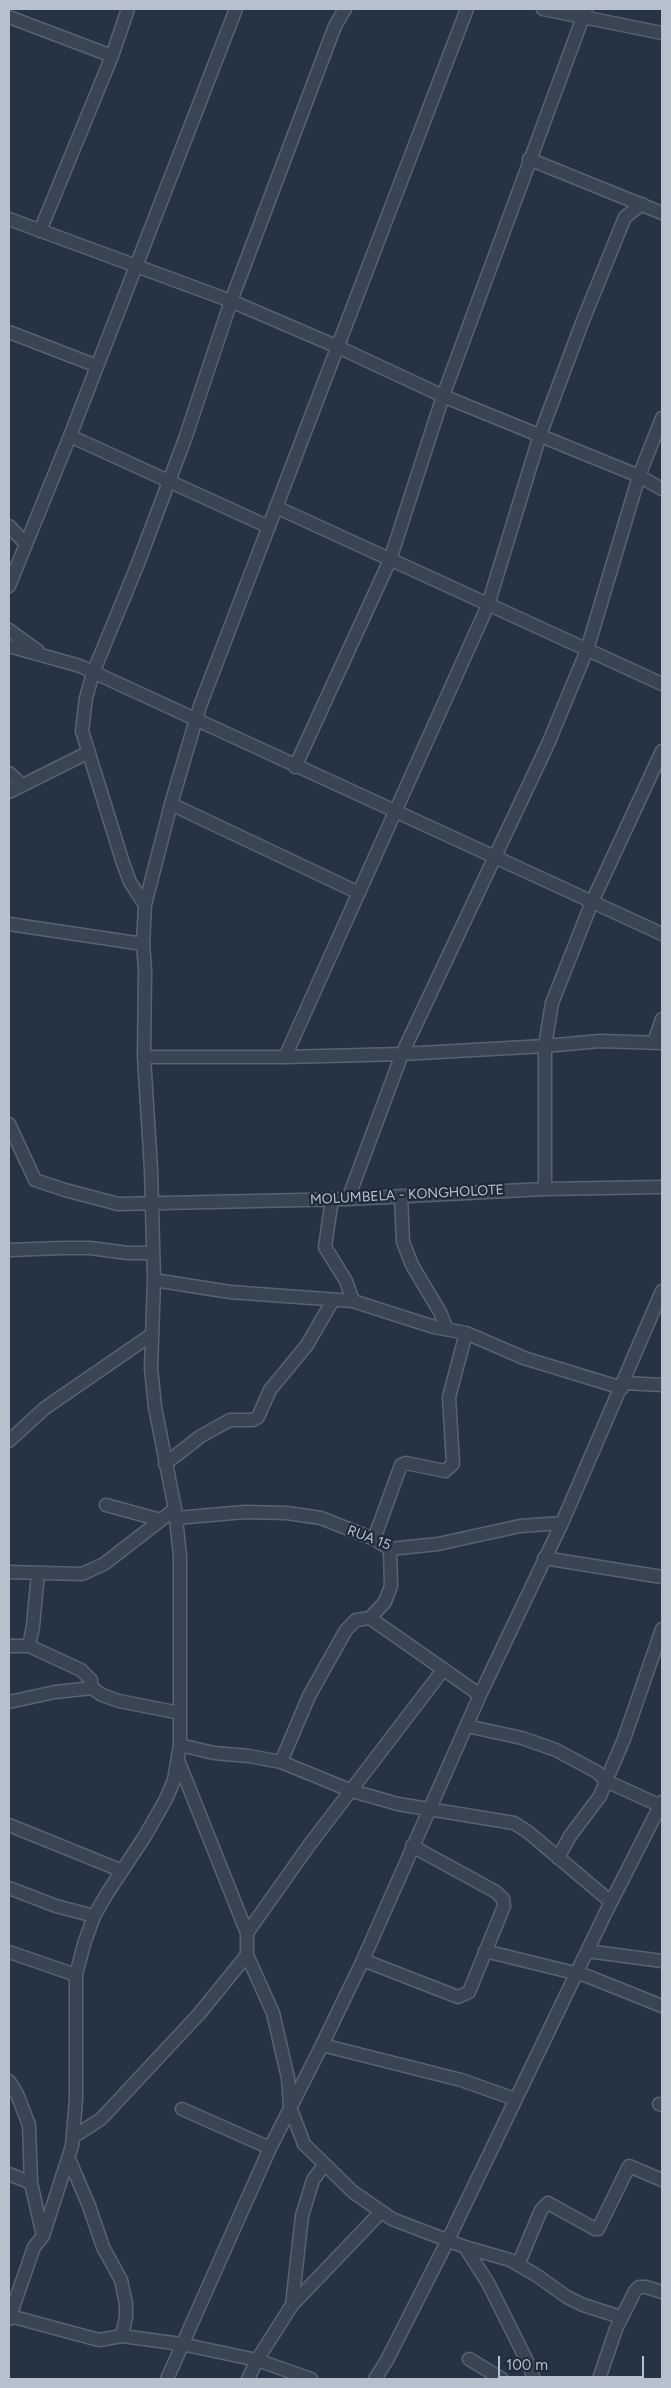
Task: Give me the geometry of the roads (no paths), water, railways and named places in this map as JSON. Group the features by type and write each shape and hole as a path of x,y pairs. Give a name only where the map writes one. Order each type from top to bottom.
{"street":[{"path":"40,231 112,56 128,9"},
{"path":"9,586 70,436 236,9"},
{"path":"145,905 130,882 123,863 82,731 82,714 93,673 169,482 231,301 335,26 345,9"},
{"path":"311,2379 257,2360 182,2344 122,2336 99,2340 9,2317 34,2247 44,2236 69,2159 76,2099 76,1975 94,1916 120,1870 145,1836 166,1798 174,1780 180,1745 180,1556 176,1513 154,1397 151,1335 154,1280 151,1169 144,1057 145,970 143,944 145,905 200,706 467,9"},
{"path":"543,9 584,13 662,33"},
{"path":"295,767 390,560 443,396 584,13"},
{"path":"10,21 112,56"},
{"path":"529,160 618,194 662,214"},
{"path":"618,194 625,218"},
{"path":"285,1057 488,605 540,435 625,218 642,204"},
{"path":"9,219 231,301 338,347 443,396 639,476 662,489"},
{"path":"9,332 97,366"},
{"path":"348,1199 402,1054 496,858 548,744 587,650 639,476 662,418"},
{"path":"70,436 269,527"},
{"path":"276,507 662,684"},
{"path":"9,526 26,544"},
{"path":"9,630 44,656"},
{"path":"9,646 80,666 295,767 662,934"},
{"path":"545,1189 545,1046 552,1002 592,902 662,751"},
{"path":"9,792 89,752"},
{"path":"9,773 22,785"},
{"path":"172,804 359,893"},
{"path":"9,924 143,944"},
{"path":"144,1057 285,1057 402,1054 600,1041 658,1042 662,1019"},
{"name":"MOLUMBELA - KONGHOLOTE","path":"9,1124 35,1180 118,1204 348,1199 545,1189 662,1187"},
{"path":"401,1196 403,1242 412,1265 440,1312 447,1329"},
{"path":"332,1199 325,1247 346,1281 353,1301"},
{"path":"9,1250 90,1248 128,1253 153,1253"},
{"path":"154,1280 230,1292 353,1301 466,1333 541,1364 623,1386 662,1385"},
{"path":"167,2379 270,2148 363,1960 480,1695 562,1523 623,1386 662,1291"},
{"path":"166,1464 201,1436 230,1420 253,1420 258,1417 270,1390 307,1345 333,1300"},
{"path":"374,1540 401,1465 406,1463 445,1471 453,1464 449,1397 466,1333"},
{"path":"9,1441 45,1408 151,1335"},
{"path":"106,1506 161,1520"},
{"path":"9,1572 74,1575 90,1571 104,1564 161,1520 176,1513"},
{"name":"RUA 15","path":"176,1513 286,1513 321,1518 374,1540 390,1549 438,1544 520,1526 562,1523"},
{"path":"281,1762 309,1696 346,1630 356,1620 370,1618 385,1602 391,1586 390,1549"},
{"path":"544,1558 662,1576"},
{"path":"29,1646 38,1573"},
{"path":"370,1618 480,1695"},
{"path":"558,1858 570,1836 600,1796 624,1739 662,1629"},
{"path":"9,1646 29,1646 81,1670 91,1680 92,1688"},
{"path":"247,1933 310,1844 443,1670"},
{"path":"9,1702 55,1692 92,1688 102,1695 119,1701 180,1713"},
{"path":"375,2379 387,2360 448,2240 611,1902 662,1804 606,1781 582,1763 556,1750 513,1736 467,1726"},
{"path":"180,1745 214,1753 249,1756 281,1762 352,1791 428,1810 514,1823 528,1832 611,1902"},
{"path":"178,1760 247,1933 247,1955 273,2013 282,2044 288,2078 290,2107 304,2144 354,2192 392,2219 518,2265 567,2297 621,2317"},
{"path":"9,1825 120,1870"},
{"path":"363,1960 458,1997 469,1992 504,1906 503,1899 496,1892 412,1846"},
{"path":"9,1888 56,1906 94,1916"},
{"path":"485,1951 587,1976 662,2006"},
{"path":"587,1951 662,1961"},
{"path":"9,1952 76,1975"},
{"path":"73,2136 107,2112 199,2014 247,1955"},
{"path":"322,2045 461,2080 515,2099"},
{"path":"9,2081 20,2100 29,2125 31,2183 44,2236"},
{"path":"182,2109 270,2148"},
{"path":"69,2159 89,2206 103,2247 121,2280 126,2304 126,2317 122,2336"},
{"path":"292,2305 302,2216 313,2180 324,2165"},
{"path":"518,2265 541,2210 548,2203 595,2229 598,2228 629,2166 662,2180"},
{"path":"9,2174 31,2183"},
{"path":"248,2379 257,2360 292,2305 381,2212"},
{"path":"465,2246 488,2283 529,2364 534,2379"},
{"path":"9,2282 19,2291"},
{"path":"599,2379 621,2317 635,2291 639,2287 646,2286 662,2292"},
{"path":"469,2359 502,2379"}]}
